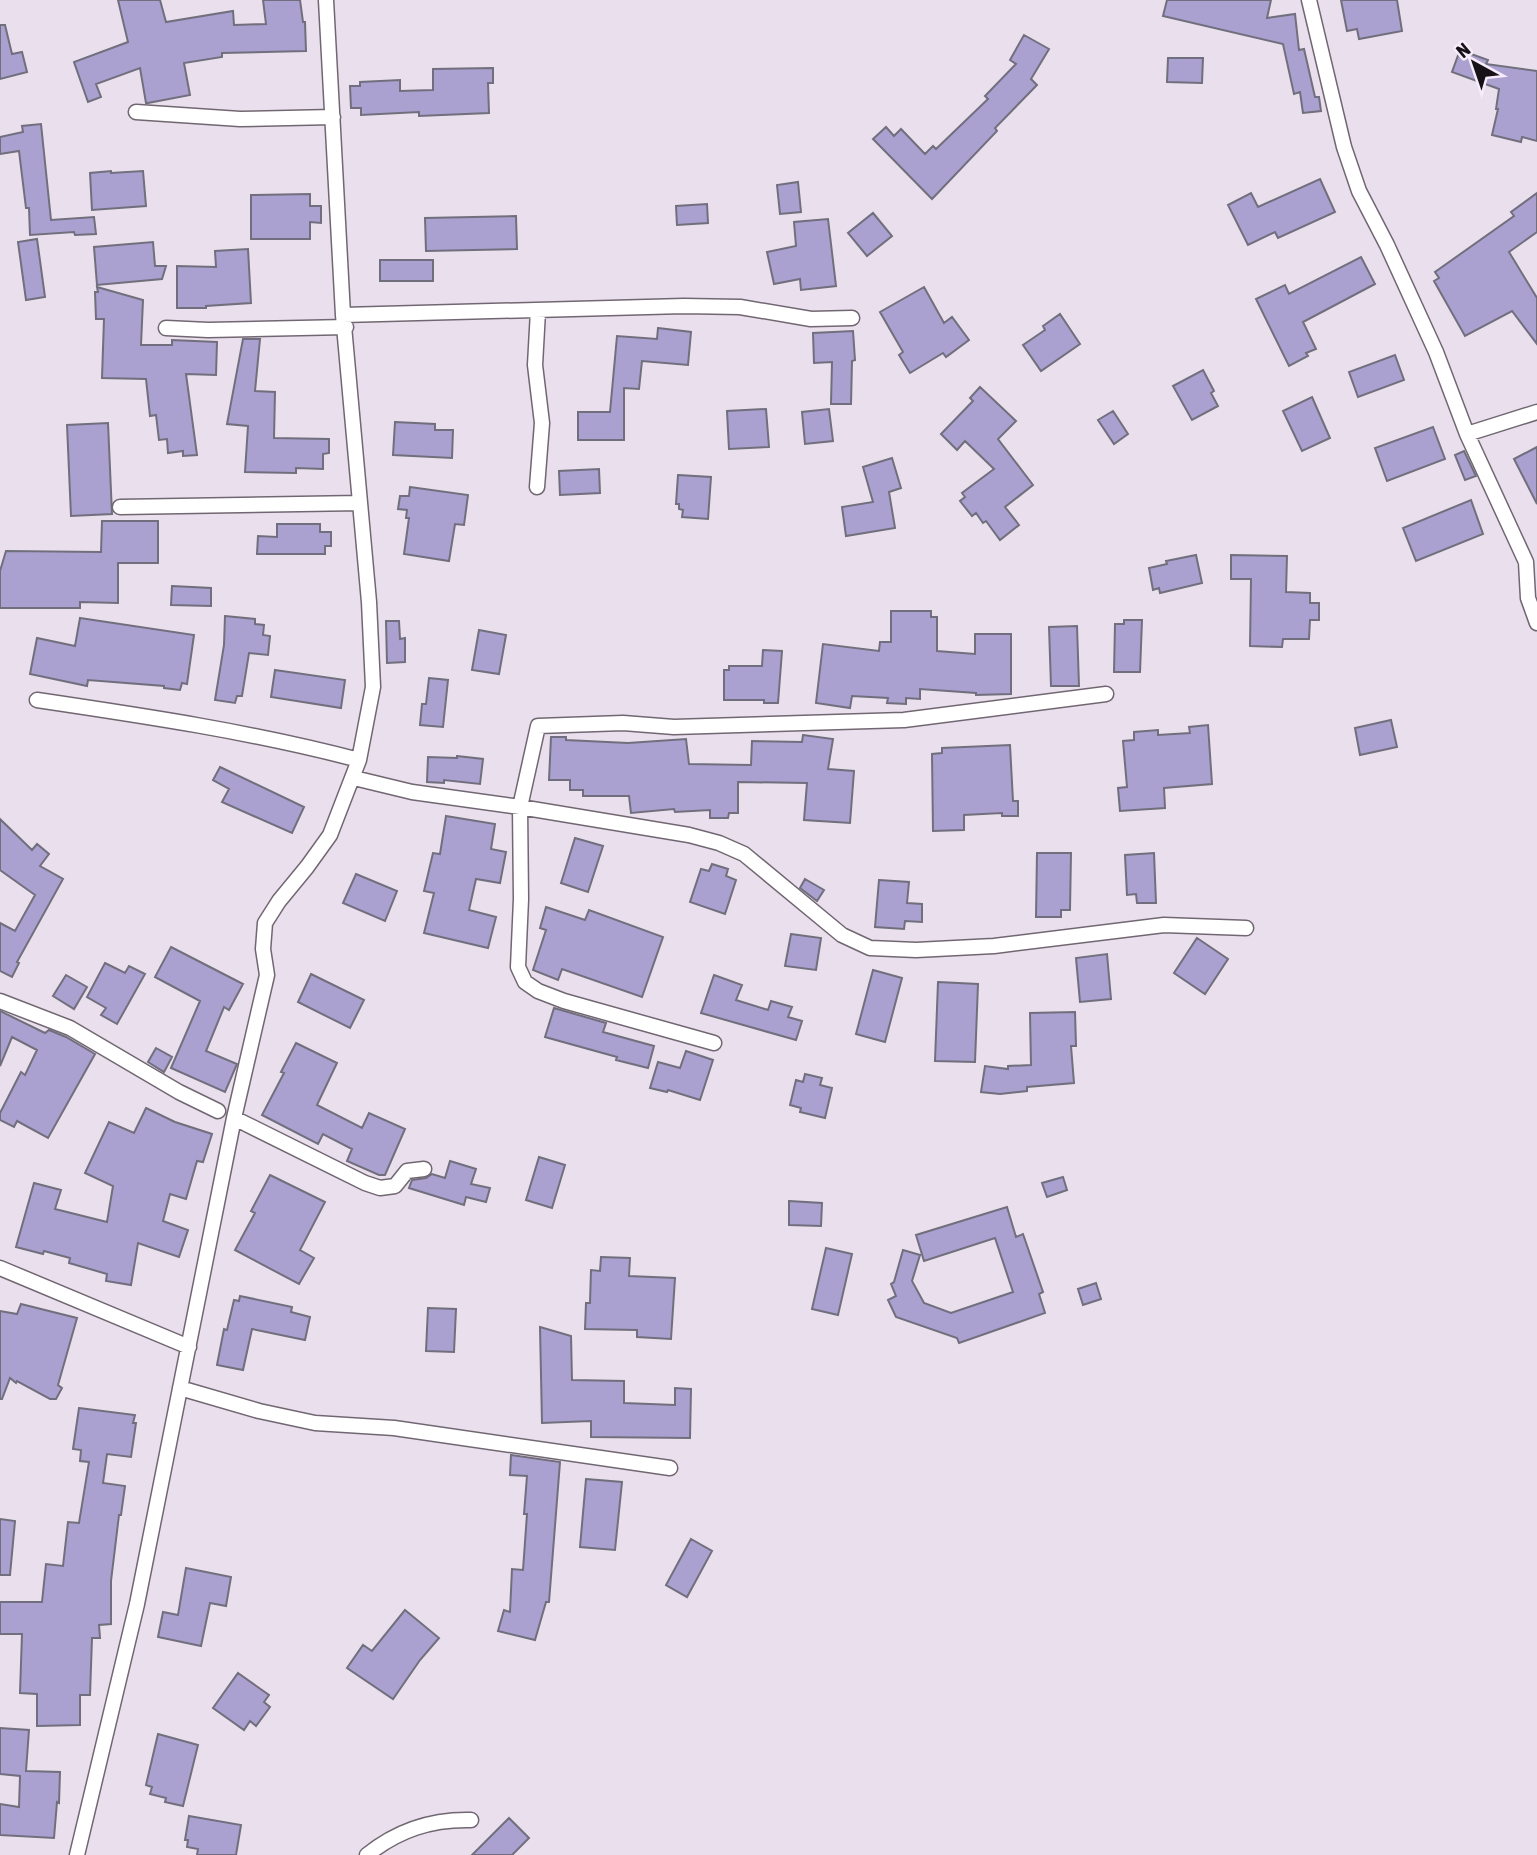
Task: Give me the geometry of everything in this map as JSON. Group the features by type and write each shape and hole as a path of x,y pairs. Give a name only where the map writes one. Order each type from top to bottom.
{"street":[{"path":"77,1855 137,1604 234,1118 267,975 263,949 265,923 330,835 354,778 373,687 369,603 345,321 326,0"},
{"path":"1309,0 1344,147 1359,191 1436,352 1467,434 1526,562 1528,598 1537,624"},
{"path":"136,113 240,119 333,117"},
{"path":"166,328 208,330 538,311 684,306 740,307 811,319 852,318"},
{"path":"537,487 542,423 536,365 538,311"},
{"path":"1467,434 1537,412"},
{"path":"120,507 360,503"},
{"path":"713,1044 564,1000 538,991 525,982 518,967 521,899 520,807 538,726 623,723 686,727 904,720 1106,694"},
{"path":"37,700 186,722 287,742 359,760"},
{"path":"354,778 412,792 689,835 719,843 744,854 842,934 870,948 916,950 994,946 1164,925 1246,928"},
{"path":"0,1001 70,1028 179,1093 218,1111"},
{"path":"234,1118 380,1188 395,1186 407,1171 424,1169"},
{"path":"0,1268 189,1347"},
{"path":"180,1388 315,1423 394,1428 670,1468"},
{"path":"367,1855 385,1841 422,1824 447,1819 471,1820"}],"building":[{"path":"118,0 160,0 166,22 233,11 234,25 266,24 263,0 300,0 305,22 306,51 222,53 222,57 184,63 190,95 148,103 140,68 96,84 101,97 88,102 74,62 128,42"},
{"path":"1167,0 1271,0 1267,18 1295,14 1299,50 1304,49 1321,111 1303,113 1300,92 1294,94 1283,44 1163,16"},
{"path":"1341,0 1397,0 1402,31 1359,39 1357,29 1347,31"},
{"path":"0,25 5,25 12,54 22,52 27,72 0,79"},
{"path":"1024,35 1049,49 1031,79 1037,85 932,199 873,139 886,127 894,136 901,129 925,154 933,146 936,149 988,99 985,96 1016,64 1010,60"},
{"path":"1460,50 1488,60 1486,64 1537,71 1537,141 1522,137 1521,142 1492,135 1499,89 1452,72"},
{"path":"1168,58 1203,58 1202,83 1167,82"},
{"path":"493,68 493,83 488,83 489,113 361,115 361,108 351,108 350,86 360,86 360,82 400,80 400,91 433,90 433,69"},
{"path":"41,124 51,220 94,217 96,234 75,235 74,232 30,235 29,208 26,208 19,151 0,154 0,137 23,132 22,126"},
{"path":"143,171 146,206 92,210 90,173"},
{"path":"1320,179 1335,212 1278,238 1275,232 1248,245 1228,205 1251,193 1258,207"},
{"path":"798,182 801,212 780,214 777,185"},
{"path":"1537,193 1537,232 1509,252 1537,298 1537,344 1512,311 1465,336 1434,281 1439,278 1435,272 1514,216 1511,212"},
{"path":"310,194 310,206 321,206 321,223 310,222 310,239 251,239 251,195"},
{"path":"707,204 708,223 677,225 676,206"},
{"path":"873,213 892,236 867,256 848,233"},
{"path":"516,216 517,249 426,251 425,218"},
{"path":"828,219 836,286 801,290 800,279 774,284 767,252 796,246 794,222"},
{"path":"37,239 45,297 26,300 18,242"},
{"path":"153,242 155,266 166,266 162,279 97,285 94,247"},
{"path":"248,249 251,303 177,308 177,266 216,267 215,251"},
{"path":"1361,257 1375,284 1303,322 1316,349 1289,366 1256,299 1285,285 1289,294"},
{"path":"380,260 433,260 433,281 380,281"},
{"path":"97,287 143,300 141,345 172,345 172,340 217,342 216,375 186,374 197,455 183,456 183,451 168,453 167,439 159,440 156,415 150,416 146,379 102,378 104,319 96,319"},
{"path":"924,287 944,323 952,317 969,340 946,357 943,353 910,373 899,355 903,352 880,312"},
{"path":"1060,314 1080,344 1041,371 1023,345 1045,330 1043,326"},
{"path":"658,328 691,332 688,365 642,361 639,389 624,388 624,440 578,440 578,412 610,412 617,336 657,339"},
{"path":"853,331 855,360 852,361 851,404 831,404 832,362 814,363 813,333"},
{"path":"243,339 260,339 255,391 275,392 274,438 329,439 329,453 323,454 323,469 296,468 296,473 245,472 248,426 227,424"},
{"path":"1395,355 1404,380 1358,397 1349,372"},
{"path":"1203,370 1218,406 1192,420 1173,386"},
{"path":"980,387 1016,421 998,439 1033,485 1005,507 1019,525 1000,540 986,521 983,523 976,513 972,516 960,501 965,497 962,493 994,469 965,441 957,450 941,434 973,401 970,398"},
{"path":"1312,397 1330,438 1302,451 1283,411"},
{"path":"766,409 769,447 729,449 727,411"},
{"path":"829,409 833,441 805,444 802,412"},
{"path":"1113,411 1128,434 1114,444 1098,420"},
{"path":"395,422 435,424 435,430 453,430 452,458 393,455"},
{"path":"108,423 112,514 71,516 67,425"},
{"path":"1433,427 1445,459 1387,481 1375,448"},
{"path":"1537,447 1537,504 1514,459"},
{"path":"1464,451 1476,476 1465,480 1455,455"},
{"path":"892,458 901,488 889,492 895,528 846,536 842,507 873,502 863,467"},
{"path":"599,469 600,493 560,495 559,471"},
{"path":"678,475 711,477 708,519 682,517 683,510 676,504"},
{"path":"410,487 468,495 464,525 455,524 449,561 404,554 409,518 406,518 407,510 398,509 400,496 409,496"},
{"path":"1471,500 1483,534 1416,561 1403,528"},
{"path":"102,521 158,521 158,563 118,563 118,603 80,602 80,608 0,608 0,571 6,551 101,552"},
{"path":"277,524 320,524 320,532 331,532 331,546 325,546 325,554 257,554 258,536 277,537"},
{"path":"1196,555 1202,583 1160,593 1159,588 1153,590 1149,568 1167,564 1166,561"},
{"path":"1231,555 1287,556 1286,592 1310,593 1310,603 1319,603 1319,620 1310,620 1309,639 1283,639 1282,647 1250,646 1251,579 1231,579"},
{"path":"172,586 211,588 211,606 171,605"},
{"path":"891,611 931,611 931,617 937,617 937,651 975,654 975,634 1011,634 1011,694 976,695 920,689 920,699 906,698 906,704 887,703 888,698 852,696 850,708 816,703 823,644 879,651 880,642 891,642"},
{"path":"225,616 255,619 255,624 264,625 263,635 270,636 268,655 249,653 242,696 237,696 235,703 215,700 224,645"},
{"path":"80,618 194,635 187,684 182,683 180,690 164,686 88,680 87,686 30,674 37,638 75,646"},
{"path":"1124,620 1142,620 1140,672 1114,672 1115,624 1124,624"},
{"path":"386,621 399,621 400,639 405,638 405,662 387,663"},
{"path":"1077,626 1079,686 1051,686 1049,627"},
{"path":"479,630 506,635 499,674 472,670"},
{"path":"763,650 782,651 778,703 764,703 764,700 724,700 724,670 729,670 729,666 762,666"},
{"path":"275,670 345,680 341,708 271,697"},
{"path":"429,678 448,680 443,727 420,725"},
{"path":"1391,720 1397,747 1360,755 1355,728"},
{"path":"1208,725 1212,784 1164,788 1165,808 1120,811 1118,788 1127,787 1123,741 1134,740 1134,732 1158,730 1158,735 1190,733 1189,727"},
{"path":"803,735 833,739 828,769 854,771 850,823 804,820 807,783 738,782 738,813 729,813 728,818 710,818 710,810 675,812 674,809 631,813 629,796 583,796 583,790 570,790 570,780 549,780 551,737 628,743 686,739 689,764 751,765 752,741 802,742"},
{"path":"1010,745 1013,801 1018,801 1018,816 1002,816 1002,813 964,815 964,830 933,831 932,754 942,753 942,748"},
{"path":"428,757 483,759 480,784 444,780 444,783 427,782"},
{"path":"220,767 304,807 292,833 222,802 229,789 213,780"},
{"path":"446,816 495,824 491,849 506,852 500,883 476,879 469,910 496,917 488,948 424,933 434,893 424,891 433,853 440,854"},
{"path":"0,819 32,850 37,844 49,854 40,866 63,879 17,962 19,963 12,977 0,971 0,923 15,931 35,895 0,870"},
{"path":"575,838 603,846 588,892 561,883"},
{"path":"1037,853 1071,853 1070,910 1061,910 1061,917 1036,917"},
{"path":"1154,853 1156,903 1137,903 1136,894 1127,895 1125,855"},
{"path":"712,864 728,869 726,876 736,880 725,914 690,902 701,869 709,871"},
{"path":"356,874 397,891 385,921 343,903"},
{"path":"805,879 824,890 817,901 800,888"},
{"path":"879,880 909,882 907,903 922,904 922,922 905,921 904,929 875,927"},
{"path":"546,907 585,920 589,910 663,937 642,997 562,969 558,980 533,970 546,930 540,928"},
{"path":"791,934 821,938 816,970 785,966"},
{"path":"1197,938 1228,959 1205,994 1174,973"},
{"path":"171,947 243,984 229,1010 224,1007 206,1051 237,1064 225,1092 171,1068 200,1001 155,977"},
{"path":"1107,954 1111,999 1080,1002 1076,958"},
{"path":"105,963 125,973 129,966 145,974 117,1024 101,1015 106,1008 87,997"},
{"path":"873,970 902,978 885,1042 856,1034"},
{"path":"311,974 364,1000 350,1028 298,1002"},
{"path":"66,975 87,987 74,1009 53,996"},
{"path":"714,975 742,985 736,1000 768,1010 771,1001 792,1007 788,1017 802,1021 796,1040 701,1013"},
{"path":"938,982 978,984 975,1062 935,1061"},
{"path":"554,1008 606,1023 603,1032 654,1046 648,1068 545,1037"},
{"path":"0,1011 45,1033 49,1030 66,1037 95,1054 48,1138 17,1121 14,1127 0,1120 0,1113 21,1072 25,1075 37,1050 12,1037 0,1066"},
{"path":"1075,1012 1076,1046 1071,1046 1074,1083 1027,1087 1027,1091 1000,1094 981,1092 985,1066 1008,1069 1008,1066 1031,1065 1030,1013"},
{"path":"296,1043 337,1063 317,1105 362,1128 369,1113 405,1129 385,1175 347,1161 352,1149 323,1134 318,1144 262,1115"},
{"path":"156,1048 172,1057 164,1072 148,1062"},
{"path":"686,1051 713,1060 700,1100 668,1090 650,1088 658,1062 680,1068"},
{"path":"805,1074 822,1078 820,1085 832,1088 825,1118 800,1112 801,1108 790,1105 796,1080 803,1082"},
{"path":"146,1108 175,1122 212,1134 203,1162 197,1161 186,1199 170,1194 163,1221 188,1230 179,1257 138,1243 131,1285 106,1281 107,1274 69,1263 70,1258 16,1247 34,1183 61,1190 55,1209 107,1222 113,1186 85,1173 109,1122 134,1133"},
{"path":"539,1157 565,1165 552,1208 526,1200"},
{"path":"450,1161 476,1169 471,1184 490,1188 486,1202 466,1197 464,1205 409,1188 412,1180 426,1178 432,1174 445,1178"},
{"path":"270,1175 325,1202 300,1250 314,1258 299,1284 235,1250 255,1213 251,1211"},
{"path":"1063,1177 1067,1190 1047,1197 1042,1183"},
{"path":"789,1201 822,1203 821,1226 789,1225"},
{"path":"1007,1207 1016,1237 1023,1234 1043,1292 1039,1294 1045,1313 959,1343 957,1338 896,1317 888,1300 896,1296 891,1284 894,1282 903,1250 920,1255 912,1281 924,1303 951,1313 1013,1292 995,1238 924,1261 916,1235"},
{"path":"826,1248 852,1254 838,1315 812,1309"},
{"path":"601,1257 630,1258 629,1276 675,1278 671,1339 637,1337 637,1330 585,1329 586,1303 590,1303 591,1270 600,1271"},
{"path":"1096,1283 1101,1299 1083,1305 1078,1289"},
{"path":"240,1296 292,1307 291,1312 310,1317 305,1340 252,1329 243,1370 217,1365 224,1329 227,1330 234,1300 239,1301"},
{"path":"21,1304 77,1318 58,1385 62,1388 56,1399 50,1399 10,1378 0,1399 0,1311 17,1314"},
{"path":"428,1308 456,1309 454,1352 426,1351"},
{"path":"540,1327 571,1336 572,1380 624,1381 624,1403 675,1405 675,1388 691,1389 690,1438 591,1437 591,1421 542,1423"},
{"path":"79,1408 135,1415 131,1457 107,1454 103,1483 125,1486 111,1581 111,1624 99,1625 100,1638 92,1638 90,1695 80,1695 80,1725 37,1726 37,1694 20,1693 22,1634 0,1634 0,1602 42,1602 46,1564 63,1566 68,1522 79,1523 89,1462 80,1461 81,1450 73,1449"},
{"path":"511,1455 560,1462 549,1602 546,1602 535,1640 498,1631 504,1610 510,1612 512,1569 523,1570 527,1476 510,1475"},
{"path":"586,1479 622,1482 615,1550 580,1547"},
{"path":"0,1519 15,1521 10,1575 0,1575"},
{"path":"691,1539 712,1551 687,1597 666,1585"},
{"path":"186,1568 231,1577 226,1606 210,1603 201,1646 158,1637 163,1612 178,1615"},
{"path":"405,1610 439,1638 393,1699 347,1668 363,1645 372,1651"},
{"path":"238,1673 269,1695 264,1702 270,1707 256,1726 250,1721 244,1730 213,1708"},
{"path":"0,1728 29,1730 26,1771 60,1772 54,1838 0,1835 0,1804 19,1807 20,1776 0,1774"},
{"path":"158,1734 198,1745 183,1806 165,1802 166,1798 150,1794 152,1787 146,1785"},
{"path":"189,1816 241,1825 236,1855 197,1855 198,1849 187,1847 188,1840 185,1840"},
{"path":"509,1818 529,1838 512,1855 472,1855"}]}
